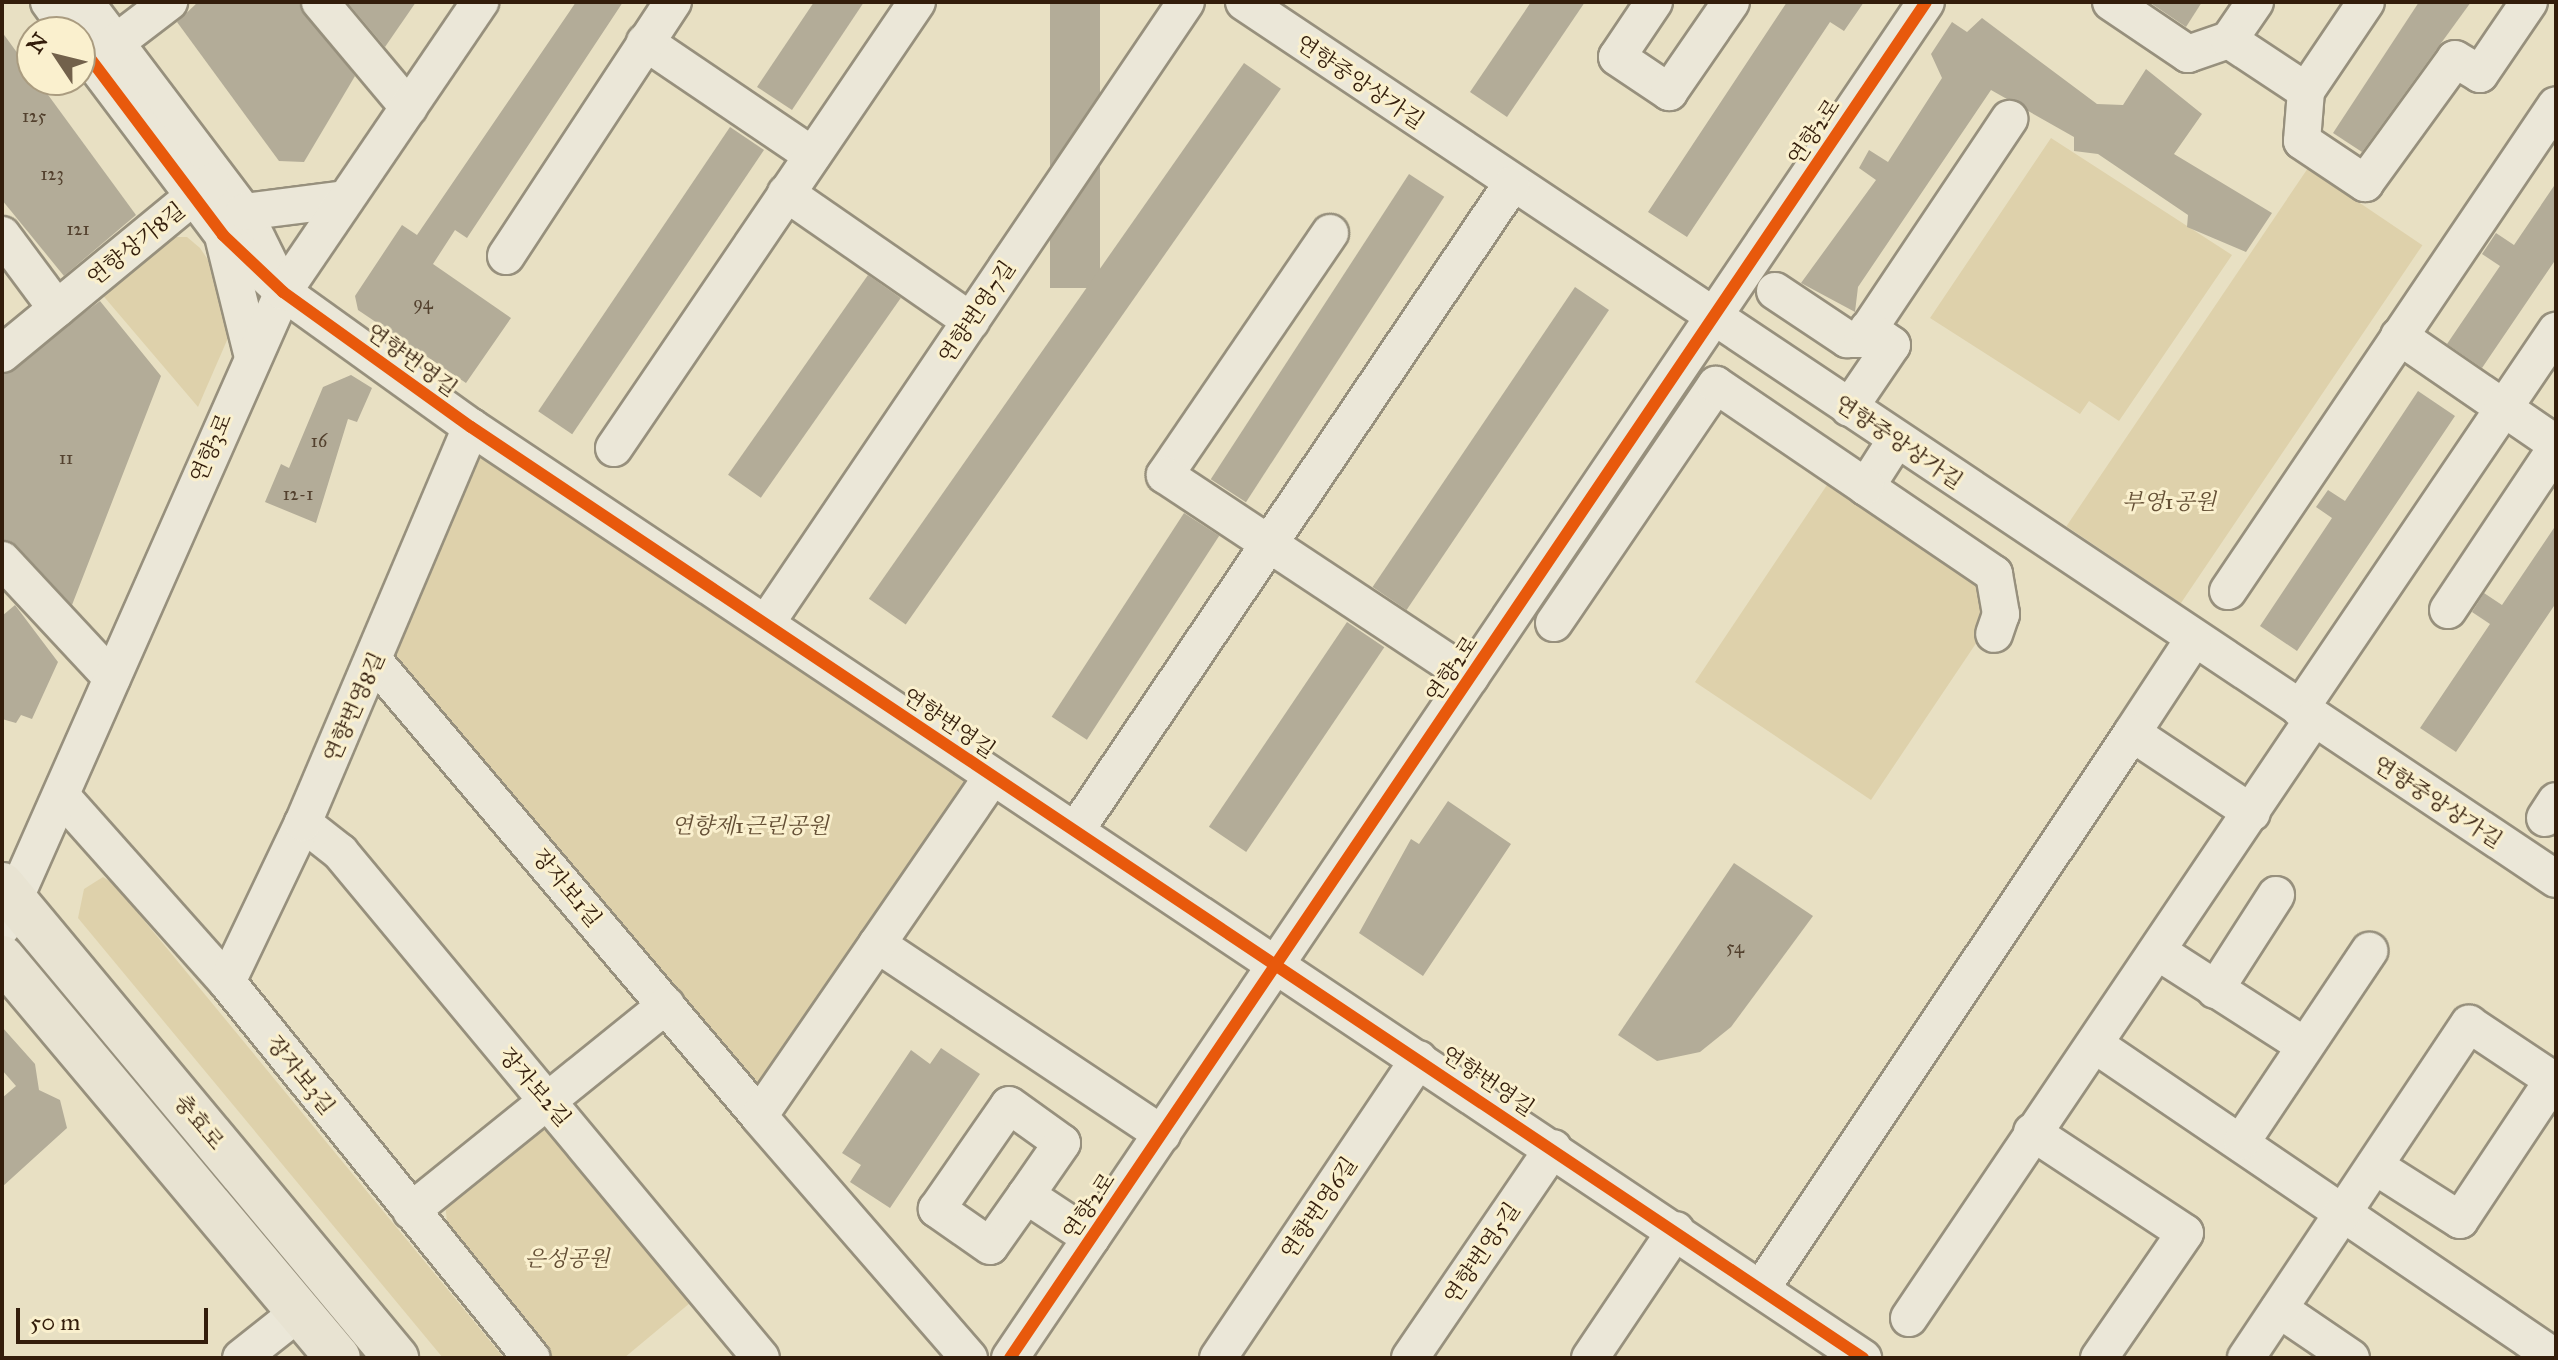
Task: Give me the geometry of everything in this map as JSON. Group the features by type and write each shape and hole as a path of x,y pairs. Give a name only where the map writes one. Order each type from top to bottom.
{"main road":[{"name":"충효로","path":"7,905 396,1358"},
{"name":"충효로","path":"2,958 338,1358"}],"street":[{"path":"96,50 169,2"},
{"path":"320,2 409,108"},
{"name":"연향3로","path":"7,905 63,798 252,353 283,292 480,2"},
{"path":"506,256 673,2"},
{"path":"614,448 917,2"},
{"name":"연향번영7길","path":"767,622 1186,2"},
{"name":"연향중앙상가길","path":"1244,2 1511,185 2556,879"},
{"path":"1654,2 1617,57 1669,92 1731,2"},
{"name":"연향2로","path":"1010,1358 1926,2"},
{"path":"2111,2 2188,54 2229,40 2255,2"},
{"path":"2366,2 2306,91 2302,141 2365,183 2455,59 2480,74 2529,2"},
{"path":"2229,40 2306,91"},
{"path":"645,42 812,155"},
{"name":"연향번영길","path":"96,50 234,223 283,292 471,427 767,622 992,777 1278,962 1863,1358"},
{"path":"2228,591 2556,105"},
{"path":"1775,291 1847,339 1862,339 2009,119"},
{"path":"1076,830 1511,185"},
{"name":"연향상가8길","path":"2,354 204,188"},
{"path":"786,193 971,321"},
{"path":"252,353 234,223 345,199"},
{"path":"1330,233 1165,475 1470,677"},
{"path":"2,235 57,309"},
{"path":"1849,408 1892,345 1868,329"},
{"path":"1909,1318 2032,1132 2097,1046 2252,813 2307,714 2556,331"},
{"path":"2399,336 2556,446 2448,610"},
{"path":"1554,623 1716,385 1994,574 2001,614 1994,634"},
{"name":"연향번영8길","path":"227,982 303,823 471,427"},
{"path":"1866,487 1896,440"},
{"path":"2,560 112,678"},
{"path":"1761,1289 2193,640"},
{"name":"장자보1길","path":"374,661 759,1116 969,1358"},
{"path":"2132,733 2252,813"},
{"path":"759,1116 992,777"},
{"name":"장자보3길","path":"63,798 227,982 532,1358"},
{"name":"장자보2길","path":"303,823 340,852 761,1358"},
{"path":"2215,990 2276,895"},
{"path":"877,944 1162,1134"},
{"path":"2242,1141 2369,951"},
{"path":"2160,953 2305,1046"},
{"path":"411,1211 666,1005"},
{"path":"2246,1358 2469,1024 2553,1080 2460,1220 2375,1166"},
{"path":"2097,1046 2345,1210 2556,1358"},
{"name":"연향번영6길","path":"1218,1358 1419,1059"},
{"path":"2032,1132 2185,1233 2099,1358"},
{"name":"연향번영5길","path":"1410,1358 1553,1148"},
{"path":"1026,1195 1091,1238"},
{"path":"1590,1358 1676,1230"},
{"path":"2279,1309 2351,1358"},
{"path":"241,1358 299,1312"}],"green space":[{"path":"2051,138 2232,255 2119,421 2089,401 2080,414 1930,318"},
{"name":"부영1공원","path":"2308,168 2422,245 2181,603 2066,526"},
{"path":"166,237 187,237 200,248 223,282 230,312 228,338 198,407 100,292"},
{"name":"연향제1근린공원","path":"481,448 966,773 965,800 761,1093 389,649"},
{"path":"1833,476 1976,572 1991,621 1871,800 1695,682"},
{"path":"103,877 114,884 504,1358 443,1358 78,918 84,889"},
{"name":"은성공원","path":"528,1126 561,1135 696,1298 624,1358 553,1358 448,1231 444,1194"}],"building":[{"path":"198,2 300,2 355,76 304,162 279,161 177,22"},
{"path":"347,2 416,2 385,47"},
{"path":"576,2 623,2 467,238 455,230 433,264 511,318 466,383 358,310 355,296 402,225 417,235"},
{"path":"814,2 864,2 792,110 757,87"},
{"path":"1050,2 1100,2 1100,288 1050,288"},
{"path":"1531,2 1585,2 1507,117 1470,92"},
{"path":"1787,2 1864,2 1844,31 1830,22 1687,237 1648,212"},
{"path":"2149,2 2202,2 2186,27"},
{"path":"2419,2 2471,2 2362,152 2333,133"},
{"path":"1982,18 2097,104 2123,105 2146,69 2202,114 2174,154 2272,213 2246,252 2187,227 2188,215 2098,154 2074,151 2074,137 1991,90 1858,287 1855,312 1801,283 1876,180 1859,168 1869,150 1888,162 1942,78 1931,54 1952,22 1967,32"},
{"path":"2,32 16,51 16,96 49,96 136,215 64,276 2,200"},
{"path":"1244,63 1281,89 906,625 869,599"},
{"path":"730,127 764,150 572,434 538,411"},
{"path":"1409,174 1444,197 1246,502 1211,479"},
{"path":"2556,183 2556,259 2482,368 2447,344 2500,266 2482,254 2496,233 2514,245"},
{"path":"868,275 901,298 761,498 728,475"},
{"path":"1575,287 1609,310 1407,610 1373,587"},
{"path":"100,301 161,376 72,605 17,546 2,540 2,374"},
{"path":"351,375 372,388 357,422 348,419 316,523 265,502 281,464 289,468 323,387"},
{"path":"2418,391 2455,416 2297,651 2260,626 2332,518 2316,507 2328,490 2345,501"},
{"path":"1184,513 1219,536 1087,740 1052,717"},
{"path":"2556,525 2556,603 2456,752 2420,728 2490,624 2472,612 2484,593 2502,605"},
{"path":"15,605 58,662 32,719 21,715 16,723 2,719 2,616"},
{"path":"1347,622 1384,647 1246,852 1209,827"},
{"path":"1448,801 1511,844 1423,976 1359,933 1411,839 1419,844"},
{"path":"1734,863 1813,916 1731,1027 1700,1052 1657,1061 1618,1035"},
{"path":"2,1027 35,1064 39,1090 60,1100 67,1128 2,1187 2,1098 16,1086 2,1070"},
{"path":"941,1048 980,1074 890,1208 850,1182 861,1165 842,1153 911,1050 930,1064"}],"cycle path":[{"path":"1010,1358 1926,2"},
{"path":"96,66 223,235 283,292 471,427 1863,1358"}]}
